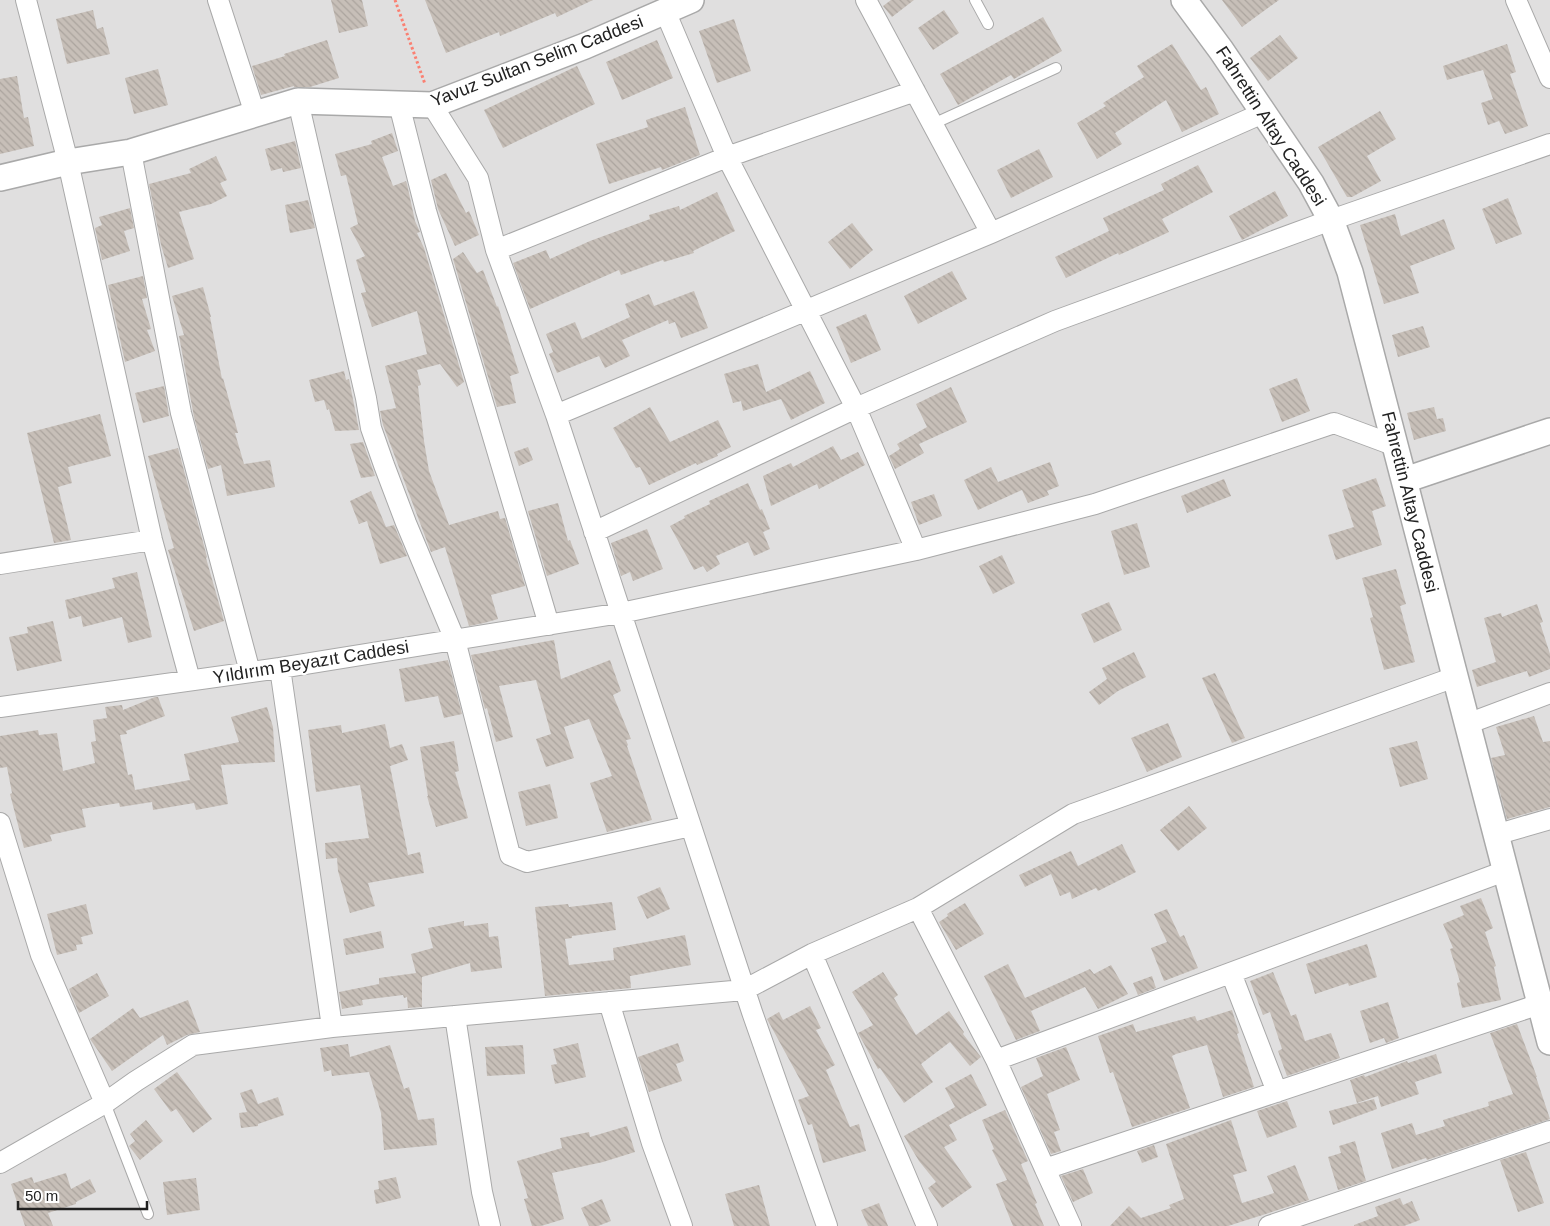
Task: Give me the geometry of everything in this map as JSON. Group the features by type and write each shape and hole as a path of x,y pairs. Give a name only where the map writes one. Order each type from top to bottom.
{"street":[{"path":"26,0 68,162 152,540 190,680"},
{"path":"218,0 254,114"},
{"name":"Yavuz Sultan Selim Caddesi","path":"0,178 68,162 131,152 298,101 432,106 585,46 691,0"},
{"path":"866,0 991,233"},
{"name":"Fahrettin Altay Caddesi","path":"1184,0 1222,50 1311,183 1332,220 1350,272 1550,1042"},
{"path":"1516,0 1550,78"},
{"path":"665,11 727,157 856,408 916,550"},
{"path":"496,250 727,157 915,91"},
{"path":"298,101 364,388 370,428 406,523 455,640 510,854 527,862 691,826"},
{"path":"399,104 426,211 549,625"},
{"path":"432,106 478,178 496,250 556,415 744,990 827,1226"},
{"path":"556,415 991,233 1263,113"},
{"path":"594,532 856,408 1055,321 1332,220 1550,144"},
{"path":"131,152 181,413 250,672"},
{"name":"Yıldırım Beyazıt Caddesi","path":"0,707 280,668 621,614 916,550 1095,504 1334,423 1396,446"},
{"path":"1405,480 1550,431"},
{"path":"0,564 152,540"},
{"path":"280,668 332,1027"},
{"path":"0,1163 105,1103 193,1044 332,1027 744,990 812,954 918,908 1073,814 1455,677"},
{"path":"1467,724 1550,693"},
{"path":"1495,835 1550,819"},
{"path":"0,823 41,955 105,1103"},
{"path":"996,1060 1505,871"},
{"path":"918,908 996,1060 1071,1226"},
{"path":"812,954 927,1226"},
{"path":"1231,973 1277,1092"},
{"path":"609,1002 652,1143 682,1226"},
{"path":"1045,1169 1540,1004"},
{"path":"454,1016 482,1192 490,1226"},
{"path":"1269,1226 1550,1131"}],"lane":[{"path":"974,0 988,24"},
{"path":"932,124 1056,68"},
{"path":"105,1103 148,1214"}],"path":[{"path":"395,0 432,106"}],"shaded area":[{"path":"0,0 1550,0 1550,1226 0,1226"}],"building":[{"path":"331,0 362,0 368,26 339,33"},
{"path":"425,0 593,0 557,17 555,13 500,36 499,32 446,53"},
{"path":"891,0 914,0 892,17 883,6"},
{"path":"1222,0 1279,0 1242,27"},
{"path":"93,10 97,29 103,27 110,54 67,64 56,19"},
{"path":"944,10 959,33 933,50 918,28"},
{"path":"1043,17 1062,51 1014,79 1011,75 958,105 940,74"},
{"path":"734,19 751,71 717,83 699,31"},
{"path":"1280,35 1298,58 1268,81 1250,58"},
{"path":"327,40 339,78 310,87 294,86 261,95 252,66"},
{"path":"657,40 673,78 622,100 606,62"},
{"path":"1172,44 1201,90 1206,87 1219,114 1182,132 1166,100 1115,133 1122,144 1097,159 1077,123 1106,106 1103,103 1144,77 1137,66"},
{"path":"1507,44 1516,72 1510,74 1528,126 1505,134 1499,121 1488,125 1481,103 1493,99 1483,70 1447,80 1443,66"},
{"path":"577,66 595,104 503,148 484,110"},
{"path":"158,69 168,105 134,114 125,78"},
{"path":"17,76 24,118 28,117 34,146 0,154 0,79"},
{"path":"685,107 700,155 662,170 661,167 609,184 596,144 648,127 646,120"},
{"path":"1380,111 1396,139 1367,156 1381,181 1352,197 1347,197 1318,147"},
{"path":"392,133 398,151 382,157 393,186 406,181 415,221 420,232 417,233 424,248 464,382 457,387 440,364 417,370 421,385 418,386 429,471 449,525 498,511 500,519 505,518 525,586 491,595 498,619 469,626 445,547 431,552 383,425 380,411 396,408 385,366 427,354 417,311 372,327 361,293 366,292 356,260 365,256 350,228 358,224 346,175 341,176 335,154 372,144 371,141"},
{"path":"295,141 301,168 283,172 282,168 271,171 265,149"},
{"path":"1039,149 1053,177 1011,198 997,170"},
{"path":"216,156 227,180 220,183 227,196 211,204 179,212 194,259 168,268 161,245 149,184 191,173 189,169"},
{"path":"1198,165 1213,192 1162,219 1169,232 1119,255 1118,253 1066,278 1055,257 1109,231 1103,218 1164,190 1161,184"},
{"path":"446,173 466,213 469,211 479,235 455,246 438,209 431,180"},
{"path":"1275,191 1288,216 1242,240 1229,216"},
{"path":"717,192 735,231 693,251 694,253 664,262 663,260 621,275 619,270 530,309 513,263 546,250 550,259 590,241 650,219 649,215 679,206 680,210"},
{"path":"1508,198 1522,234 1496,244 1482,209"},
{"path":"308,200 315,228 290,233 285,205"},
{"path":"130,208 134,228 124,231 130,251 102,260 95,228 102,225 99,217"},
{"path":"1395,214 1401,236 1444,219 1455,249 1410,266 1419,293 1384,304 1360,225"},
{"path":"852,223 873,250 850,269 828,242"},
{"path":"463,252 477,273 483,270 498,306 519,373 510,376 516,403 497,407 453,259"},
{"path":"952,271 967,299 918,324 904,296"},
{"path":"143,276 147,298 142,299 151,329 147,330 155,351 125,362 108,285"},
{"path":"203,287 211,317 222,379 238,433 235,433 244,464 270,460 275,487 227,496 221,465 208,469 194,417 179,336 184,335 172,296"},
{"path":"694,291 708,328 681,338 675,322 669,324 668,320 622,340 630,356 605,368 599,356 557,373 549,354 553,352 546,334 575,322 582,339 630,317 625,304 649,294 654,306"},
{"path":"866,314 881,350 851,363 836,327"},
{"path":"1423,326 1430,347 1398,357 1392,335"},
{"path":"758,364 766,392 810,371 825,403 791,420 781,399 743,411 741,401 733,403 724,374"},
{"path":"344,371 346,380 349,379 359,430 335,431 329,409 327,410 324,400 315,402 309,380"},
{"path":"1297,378 1310,411 1282,422 1269,389"},
{"path":"164,386 169,416 143,423 135,393"},
{"path":"951,387 967,422 919,444 924,453 895,469 889,456 900,449 897,444 927,427 916,404"},
{"path":"650,407 670,442 718,420 731,447 717,454 718,456 697,465 696,463 649,485 640,467 636,468 613,428"},
{"path":"1434,407 1437,419 1443,418 1446,431 1414,440 1407,413"},
{"path":"100,414 111,456 68,467 72,483 58,487 71,540 54,543 27,433"},
{"path":"363,442 375,476 361,478 350,444"},
{"path":"833,446 841,460 858,452 865,465 819,489 817,484 771,506 763,476 791,463 793,467"},
{"path":"528,447 533,460 519,466 514,452"},
{"path":"178,448 224,621 194,631 168,550 174,548 148,456"},
{"path":"1050,462 1059,486 1047,491 1049,495 1028,503 1022,490 978,510 964,480 991,467 998,482"},
{"path":"1376,478 1386,506 1372,511 1382,545 1336,560 1328,535 1354,527 1342,490"},
{"path":"1224,479 1231,496 1187,513 1181,496"},
{"path":"748,483 770,529 763,532 770,549 754,556 748,542 716,556 720,564 707,572 703,566 694,570 670,526 685,518 684,516 710,504 709,501"},
{"path":"371,491 386,527 394,525 407,556 380,564 367,521 359,524 350,501"},
{"path":"934,494 942,516 919,525 911,502"},
{"path":"558,503 568,541 570,540 579,564 547,576 528,511"},
{"path":"1137,523 1150,567 1124,575 1111,531"},
{"path":"647,529 663,569 633,581 630,572 621,576 611,543"},
{"path":"1002,555 1015,583 993,594 979,566"},
{"path":"1396,569 1406,604 1400,606 1415,662 1384,670 1370,618 1373,617 1362,578"},
{"path":"137,572 152,637 128,643 122,617 83,627 81,616 69,619 65,600 115,588 112,578"},
{"path":"1109,602 1122,630 1094,643 1081,614"},
{"path":"1537,604 1543,622 1540,623 1550,654 1550,669 1529,677 1527,671 1477,687 1472,670 1496,662 1484,618 1501,613 1502,617"},
{"path":"53,621 62,661 17,671 9,637 28,633 27,627"},
{"path":"554,640 561,679 610,660 621,691 613,695 631,739 626,740 627,746 652,820 607,832 590,783 612,776 589,719 564,727 574,758 546,767 536,739 551,734 536,680 499,686 513,737 496,742 471,655"},
{"path":"1134,652 1146,677 1118,691 1099,705 1089,692 1107,679 1102,668"},
{"path":"448,660 462,714 444,718 438,696 405,702 399,669"},
{"path":"1215,673 1245,738 1232,743 1202,678"},
{"path":"158,697 165,716 126,731 127,734 120,735 128,775 132,774 135,790 190,780 184,754 239,742 231,717 267,707 273,727 275,762 221,765 228,804 196,810 194,803 153,810 152,802 120,807 119,803 82,809 86,827 50,835 52,841 24,848 10,794 12,793 7,767 0,768 0,736 38,730 39,735 57,733 63,771 95,763 91,742 96,741 93,720 107,718 105,707 122,705 123,710"},
{"path":"1534,716 1543,742 1550,741 1550,807 1507,819 1491,758 1505,755 1496,727"},
{"path":"1168,723 1182,757 1147,772 1131,738"},
{"path":"385,724 390,748 402,744 408,760 390,766 408,855 420,852 424,873 368,883 375,906 350,913 338,871 337,858 326,859 325,843 369,838 360,785 316,792 308,730 341,725 342,733"},
{"path":"454,741 459,771 455,772 468,818 436,827 427,796 420,747"},
{"path":"1417,741 1428,779 1400,787 1389,748"},
{"path":"550,784 558,818 526,826 518,792"},
{"path":"1189,806 1207,828 1178,851 1160,830"},
{"path":"1122,844 1136,872 1098,891 1096,888 1072,899 1070,892 1060,896 1051,874 1025,887 1019,875 1071,851 1078,866"},
{"path":"660,887 670,909 647,919 637,897"},
{"path":"1481,898 1493,928 1485,932 1496,966 1494,967 1501,1000 1462,1008 1457,983 1460,982 1450,949 1453,948 1443,924 1464,915 1460,906"},
{"path":"612,902 616,930 572,936 572,938 565,939 569,965 614,960 613,948 685,935 691,965 630,976 631,988 545,996 535,907 568,904 569,907"},
{"path":"965,903 984,934 956,950 939,922 948,916 947,914"},
{"path":"86,904 93,934 81,937 83,944 76,945 77,950 57,955 47,914"},
{"path":"1167,909 1180,937 1184,935 1198,968 1164,981 1151,948 1167,942 1154,914"},
{"path":"464,921 464,926 488,923 489,937 498,936 502,968 471,972 470,963 422,977 422,1007 408,1008 407,997 404,998 403,995 362,1000 363,1005 342,1009 339,992 379,984 379,978 416,973 411,954 433,948 428,928"},
{"path":"381,931 384,948 346,955 343,939"},
{"path":"1367,944 1377,977 1349,986 1348,983 1315,994 1306,964"},
{"path":"1008,964 1025,998 1090,969 1094,974 1111,965 1128,994 1098,1009 1085,987 1031,1011 1040,1031 1016,1040 984,976"},
{"path":"883,972 898,995 894,998 916,1035 949,1011 964,1032 963,1034 981,1057 970,1066 950,1042 921,1064 933,1082 904,1103 880,1068 878,1069 858,1033 873,1025 852,992"},
{"path":"1273,972 1291,1016 1296,1014 1305,1041 1331,1033 1340,1058 1287,1076 1278,1051 1282,1049 1270,1012 1263,1015 1250,981"},
{"path":"97,973 109,996 79,1013 69,989"},
{"path":"1152,976 1156,988 1138,995 1133,983"},
{"path":"188,1000 200,1032 187,1035 167,1045 163,1035 112,1071 90,1039 133,1008 140,1018"},
{"path":"1388,1002 1399,1038 1386,1043 1384,1038 1370,1043 1360,1011"},
{"path":"810,1006 821,1028 816,1030 835,1065 826,1070 850,1127 859,1124 866,1151 823,1163 812,1124 808,1125 798,1100 809,1096 767,1019 779,1012 783,1020"},
{"path":"1232,1010 1239,1033 1237,1034 1254,1087 1223,1097 1207,1045 1176,1054 1172,1056 1190,1108 1132,1127 1113,1072 1110,1073 1098,1036 1133,1024 1136,1032 1195,1016 1197,1021"},
{"path":"1517,1024 1537,1077 1550,1119 1427,1160 1426,1158 1392,1169 1381,1133 1412,1123 1416,1135 1445,1126 1443,1120 1489,1106 1488,1102 1513,1094 1490,1033"},
{"path":"578,1043 586,1077 555,1084 551,1065 557,1064 553,1049"},
{"path":"678,1043 684,1061 676,1064 682,1081 649,1092 638,1057"},
{"path":"348,1044 350,1057 390,1045 404,1089 409,1087 418,1120 434,1118 437,1145 384,1150 381,1113 369,1072 332,1076 331,1070 324,1072 320,1048"},
{"path":"523,1045 525,1074 487,1076 485,1047"},
{"path":"1066,1047 1080,1080 1047,1094 1060,1130 1054,1132 1061,1151 1051,1154 1021,1087 1043,1076 1036,1058"},
{"path":"1436,1054 1442,1073 1415,1082 1419,1094 1381,1107 1378,1096 1357,1103 1350,1080 1364,1075 1365,1077 1407,1061 1408,1063"},
{"path":"177,1072 212,1119 193,1133 176,1109 171,1112 154,1089"},
{"path":"971,1074 987,1105 949,1125 957,1140 944,1147 972,1187 942,1208 928,1188 936,1182 919,1161 904,1136 955,1107 945,1088"},
{"path":"252,1089 258,1104 278,1097 284,1115 258,1124 258,1126 241,1128 239,1113 247,1112 240,1093"},
{"path":"1374,1099 1377,1109 1333,1125 1329,1111"},
{"path":"1287,1101 1297,1127 1267,1138 1257,1111"},
{"path":"1005,1110 1028,1161 1021,1164 1044,1226 1013,1226 996,1184 1007,1180 992,1150 994,1149 982,1120"},
{"path":"146,1120 163,1141 140,1160 129,1146 135,1141 130,1134"},
{"path":"1231,1120 1247,1171 1233,1175 1242,1203 1274,1193 1267,1176 1295,1165 1309,1200 1228,1226 1110,1226 1129,1206 1141,1218 1171,1208 1169,1205 1184,1199 1166,1144"},
{"path":"627,1126 635,1152 603,1162 552,1173 564,1219 541,1226 532,1226 524,1199 528,1198 517,1161 562,1148 560,1138 589,1132 590,1137"},
{"path":"1355,1141 1366,1181 1338,1190 1328,1157 1341,1153 1339,1146"},
{"path":"1154,1145 1158,1157 1142,1163 1137,1151"},
{"path":"1526,1152 1544,1203 1518,1212 1500,1160"},
{"path":"1083,1169 1093,1193 1073,1202 1061,1176"},
{"path":"66,1173 71,1189 90,1179 96,1192 76,1202 76,1204 48,1213 53,1226 25,1226 11,1184 32,1177 34,1183"},
{"path":"396,1177 401,1198 376,1204 374,1190 379,1189 378,1181"},
{"path":"196,1178 200,1210 167,1215 163,1182"},
{"path":"759,1185 770,1226 734,1226 725,1194"},
{"path":"1400,1198 1403,1205 1412,1201 1420,1220 1404,1226 1354,1226 1378,1216 1375,1207"},
{"path":"602,1199 611,1221 598,1226 589,1226 581,1208"},
{"path":"879,1203 888,1226 868,1226 861,1210"}]}
